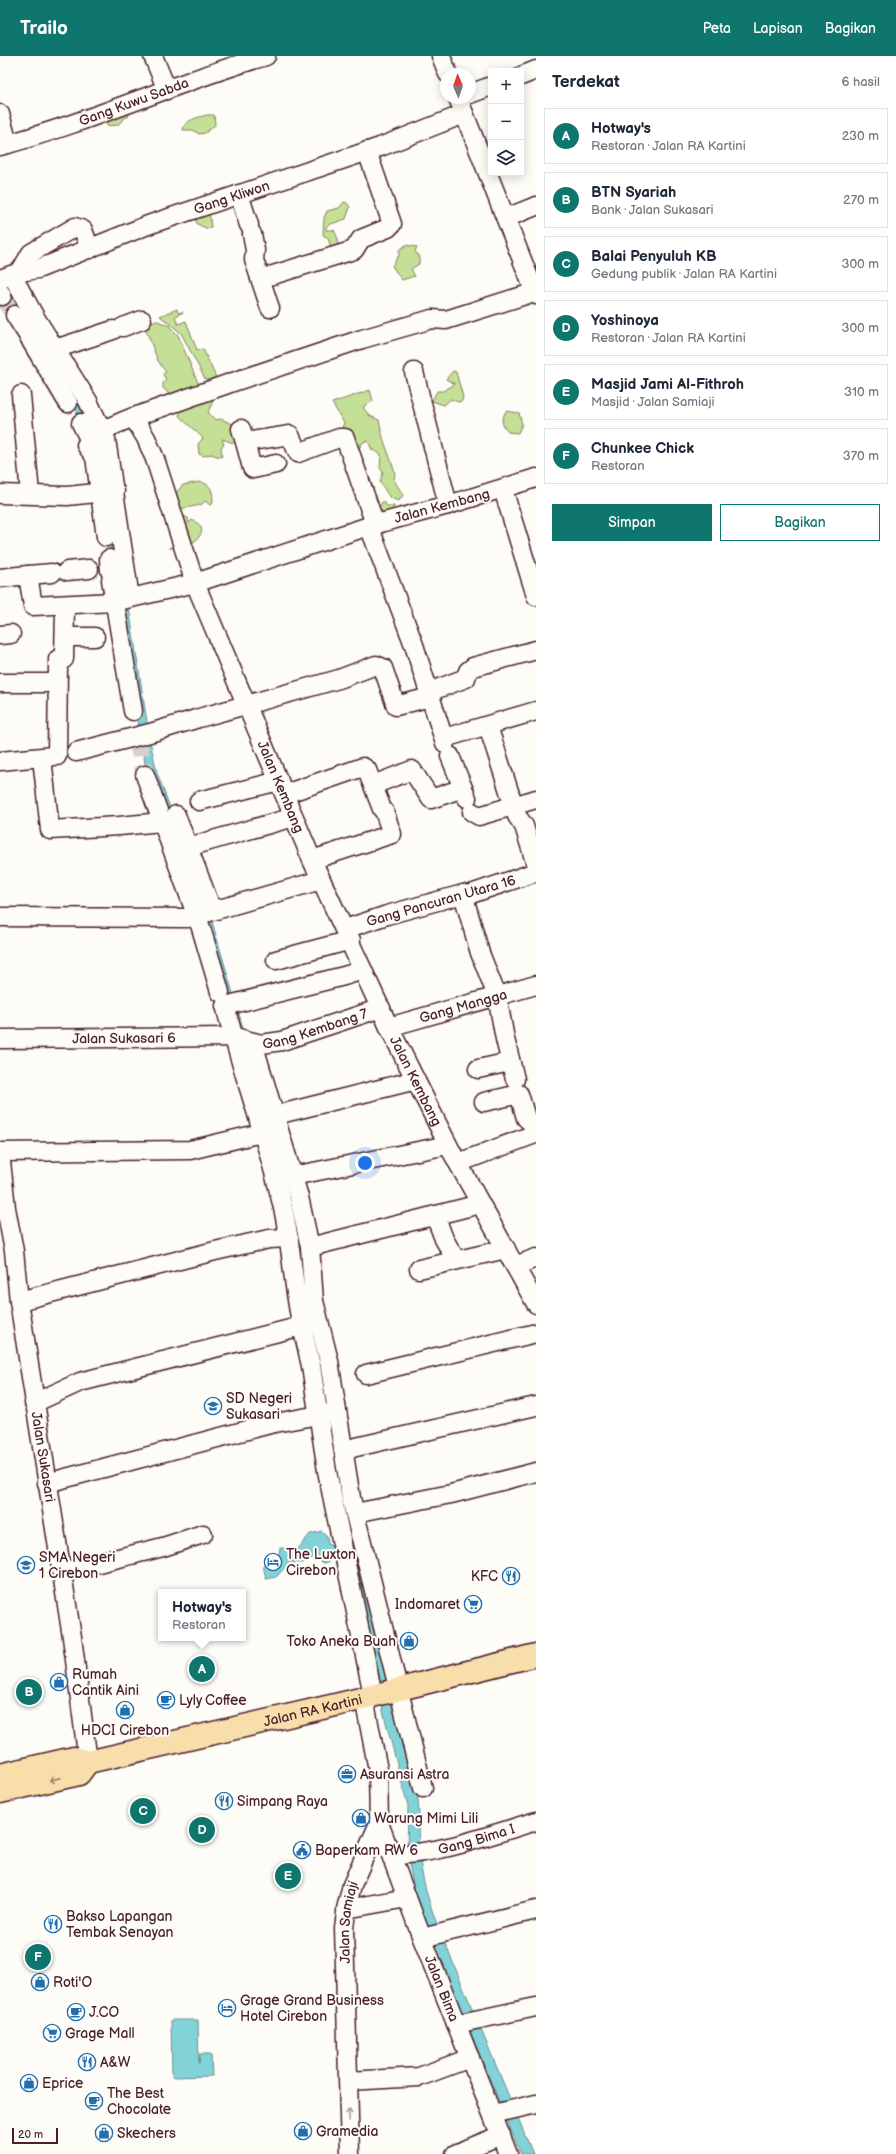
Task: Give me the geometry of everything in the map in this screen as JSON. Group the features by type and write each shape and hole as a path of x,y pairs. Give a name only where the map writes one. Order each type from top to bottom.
{"main road":[{"name":"Jalan RA Kartini","path":"0,1775 74,1758 88,1762 536,1655"},
{"path":"0,1792 79,1774 88,1762"}],"street":[{"path":"153,56 167,90"},
{"name":"Gang Kuwu Sabda","path":"4,145 41,135 209,74 266,56"},
{"path":"441,56 446,68"},
{"path":"534,56 536,65"},
{"path":"524,75 536,70"},
{"path":"476,92 488,87"},
{"path":"89,430 133,417 362,339 432,319 446,320 535,294 461,106"},
{"name":"Gang Kliwon","path":"7,282 148,225 368,151 461,106"},
{"path":"0,114 4,145"},
{"path":"260,279 354,250 360,239 388,228 392,224 368,151"},
{"path":"239,194 255,250 254,260 270,308"},
{"path":"506,218 536,206"},
{"path":"90,249 83,230 75,227 31,253 7,282 55,350 88,401 89,430 86,445 87,449 94,458 107,493 122,600 134,715 141,736"},
{"path":"15,315 89,430"},
{"path":"55,350 142,320"},
{"path":"414,372 448,505"},
{"path":"21,395 30,494"},
{"path":"28,575 32,606 65,606 122,600 195,583 160,470 151,447 133,417"},
{"path":"276,464 252,468 243,436 290,436 298,453 339,438 345,438 372,525 414,645 447,746 468,799 479,816 536,799"},
{"name":"Jalan Kembang","path":"536,478 448,505 372,525 195,583 312,860 348,935 389,1027 448,1145 536,1304"},
{"path":"503,489 536,596"},
{"path":"0,494 67,496 107,493"},
{"path":"106,537 107,493"},
{"path":"0,578 89,569"},
{"path":"109,569 122,600"},
{"path":"65,606 64,659 58,659 57,683 60,755 50,830 119,826 175,830 294,817"},
{"path":"65,638 95,637"},
{"path":"0,761 60,755 141,736 246,704 339,679 376,665 383,668 396,706 430,694 466,678 468,671 473,667 536,650"},
{"path":"0,683 57,683"},
{"path":"447,746 488,726 536,711"},
{"path":"488,726 514,805 530,843 536,865"},
{"path":"199,801 282,787 363,767 365,768 392,834 312,860"},
{"path":"373,785 412,770 431,799 468,799"},
{"path":"145,775 175,830 204,913 201,928 272,1128 303,1258 295,1298 310,1324 311,1366 342,1450 347,1504 382,1693 423,1788"},
{"name":"Gang Pancuran Utara 16","path":"276,960 348,935 388,915 463,894 468,894 536,872"},
{"path":"0,917 188,918 321,880"},
{"path":"463,894 480,953 497,996 510,1062 515,1079"},
{"path":"227,1002 344,976 364,970"},
{"name":"Gang Mangga","path":"389,1027 536,985"},
{"name":"Gang Kembang 7","path":"242,1040 261,1044 282,1041 381,1008"},
{"name":"Jalan Sukasari 6","path":"0,1039 242,1040"},
{"path":"478,1069 510,1062"},
{"path":"1,1152 190,1150 272,1128 416,1080"},
{"path":"458,1163 535,1134 536,1128 526,1118 519,1094 484,1102"},
{"path":"272,1128 293,1176 290,1199 289,1238 303,1258"},
{"path":"293,1176 448,1145"},
{"name":"Jalan Sukasari","path":"1,1152 6,1208 14,1251 19,1300 34,1403 62,1572 88,1762"},
{"path":"303,1258 435,1215 480,1204"},
{"path":"435,1215 444,1240 456,1260"},
{"path":"19,1300 215,1251 269,1239 289,1238"},
{"path":"419,1269 506,1249"},
{"path":"515,1266 536,1258"},
{"path":"34,1403 80,1382 310,1324"},
{"path":"366,1374 536,1333"},
{"path":"342,1450 536,1406"},
{"path":"47,1483 270,1424 328,1413"},
{"path":"328,1413 327,1471 347,1504 382,1693"},
{"path":"347,1504 451,1494 536,1472"},
{"path":"62,1572 163,1547 203,1534"},
{"name":"Jalan Samiaji","path":"350,2154 344,1928 346,1909 352,1885 379,1823 378,1770 382,1693"},
{"name":"Gang Bima I","path":"407,1854 536,1822"},
{"name":"Jalan Bima","path":"379,1823 407,1854 407,1898 466,2021 470,2058 496,2113 501,2135 508,2154"},
{"path":"346,1909 407,1898"},
{"path":"425,1937 536,1910"},
{"path":"466,2021 536,2007"},
{"path":"349,2081 419,2077 470,2058"},
{"path":"496,2113 528,2106"},
{"path":"455,2154 501,2135"}],"green space":[{"path":"131,110 128,117 124,118 118,125 107,126 108,120"},
{"path":"207,115 214,115 215,125 205,133 199,134 193,130 183,130 189,121"},
{"path":"205,193 209,195 211,227 208,229 197,224 195,217"},
{"path":"344,202 350,207 346,219 326,227 326,230 334,230 338,239 337,252 333,254 328,238 323,235 324,218 327,211 339,208"},
{"path":"406,245 417,247 415,251 419,257 419,264 411,269 415,276 402,280 392,266 399,255 399,250"},
{"path":"177,309 178,313 183,312 175,317 178,324 186,321 197,350 203,349 219,384 205,379 181,333 160,316"},
{"path":"158,321 169,326 178,335 198,383 191,392 217,393 208,412 215,420 221,419 235,425 238,441 233,443 222,439 224,445 221,447 222,456 220,457 211,454 204,456 199,454 198,444 203,438 179,416 182,407 163,388 163,383 166,380 163,374 166,372 158,361 143,322"},
{"path":"453,371 456,372 463,397 462,401 458,402 451,399 444,405 432,401 437,391 443,391 455,384 446,379"},
{"path":"370,390 373,401 364,406 364,409 370,416 379,420 383,438 395,472 394,480 403,495 399,501 390,498 380,482 383,472 380,468 381,454 372,450 368,441 363,442 359,449 355,449 341,430 344,423 332,403"},
{"path":"506,411 519,413 522,424 518,433 508,432 503,426 502,419"},
{"path":"200,482 204,483 211,489 213,503 210,505 205,501 201,505 180,509 181,515 188,518 189,523 192,520 199,524 202,529 201,534 197,539 175,553 174,548 169,548 177,543 173,496 183,485"},
{"path":"382,502 384,502 387,506 394,506 393,515 376,514"}],"water":[{"path":"0,268 89,410 126,589 150,741 157,773 208,908 246,1038 277,1133 418,1800 419,1850 426,1890 439,1929 533,2154 521,2154 418,1906 407,1855 408,1806 384,1715 354,1577 293,1239 147,775 116,591 97,462 79,415 0,286"},
{"path":"322,1531 327,1536 328,1544 332,1546 334,1554 328,1562 324,1563 314,1557 302,1563 290,1562 276,1577 266,1579 263,1565 272,1565 278,1562 280,1548 298,1549 310,1534"},
{"path":"171,2020 198,2020 199,2064 200,2054 211,2054 212,2076 172,2077"}],"tunnel":[{"path":"2,296 15,315"},
{"path":"137,738 145,775"}],"place":[{"name":"SD Negeri Sukasari","path":"213,1406"},
{"name":"The Luxton Cirebon","path":"273,1562"},
{"name":"SMA Negeri 1 Cirebon","path":"26,1565"},
{"name":"KFC","path":"511,1576"},
{"name":"Indomaret","path":"473,1604"},
{"name":"Toko Aneka Buah","path":"409,1641"},
{"name":"Hotway's","path":"202,1669"},
{"name":"Rumah Cantik Aini","path":"59,1682"},
{"name":"BTN Syariah","path":"29,1692"},
{"name":"Lyly Coffee","path":"166,1700"},
{"name":"HDCI Cirebon","path":"125,1710"},
{"name":"Asuransi Astra","path":"347,1774"},
{"name":"Simpang Raya","path":"224,1801"},
{"name":"Balai Penyuluh KB","path":"143,1811"},
{"name":"Warung Mimi Lili","path":"361,1818"},
{"name":"Yoshinoya","path":"202,1830"},
{"name":"Baperkam RW 6","path":"302,1850"},
{"name":"Masjid Jami Al-Fithroh","path":"288,1876"},
{"name":"Bakso Lapangan Tembak Senayan","path":"53,1924"},
{"name":"Chunkee Chick","path":"38,1957"},
{"name":"Roti'O","path":"40,1982"},
{"name":"Grage Grand Business Hotel Cirebon","path":"227,2008"},
{"name":"J.CO","path":"76,2012"},
{"name":"Grage Mall","path":"52,2033"},
{"name":"A&W","path":"87,2062"},
{"name":"Eprice","path":"29,2083"},
{"name":"The Best Chocolate","path":"94,2101"},
{"name":"Gramedia","path":"303,2131"},
{"name":"Skechers","path":"104,2133"}]}
